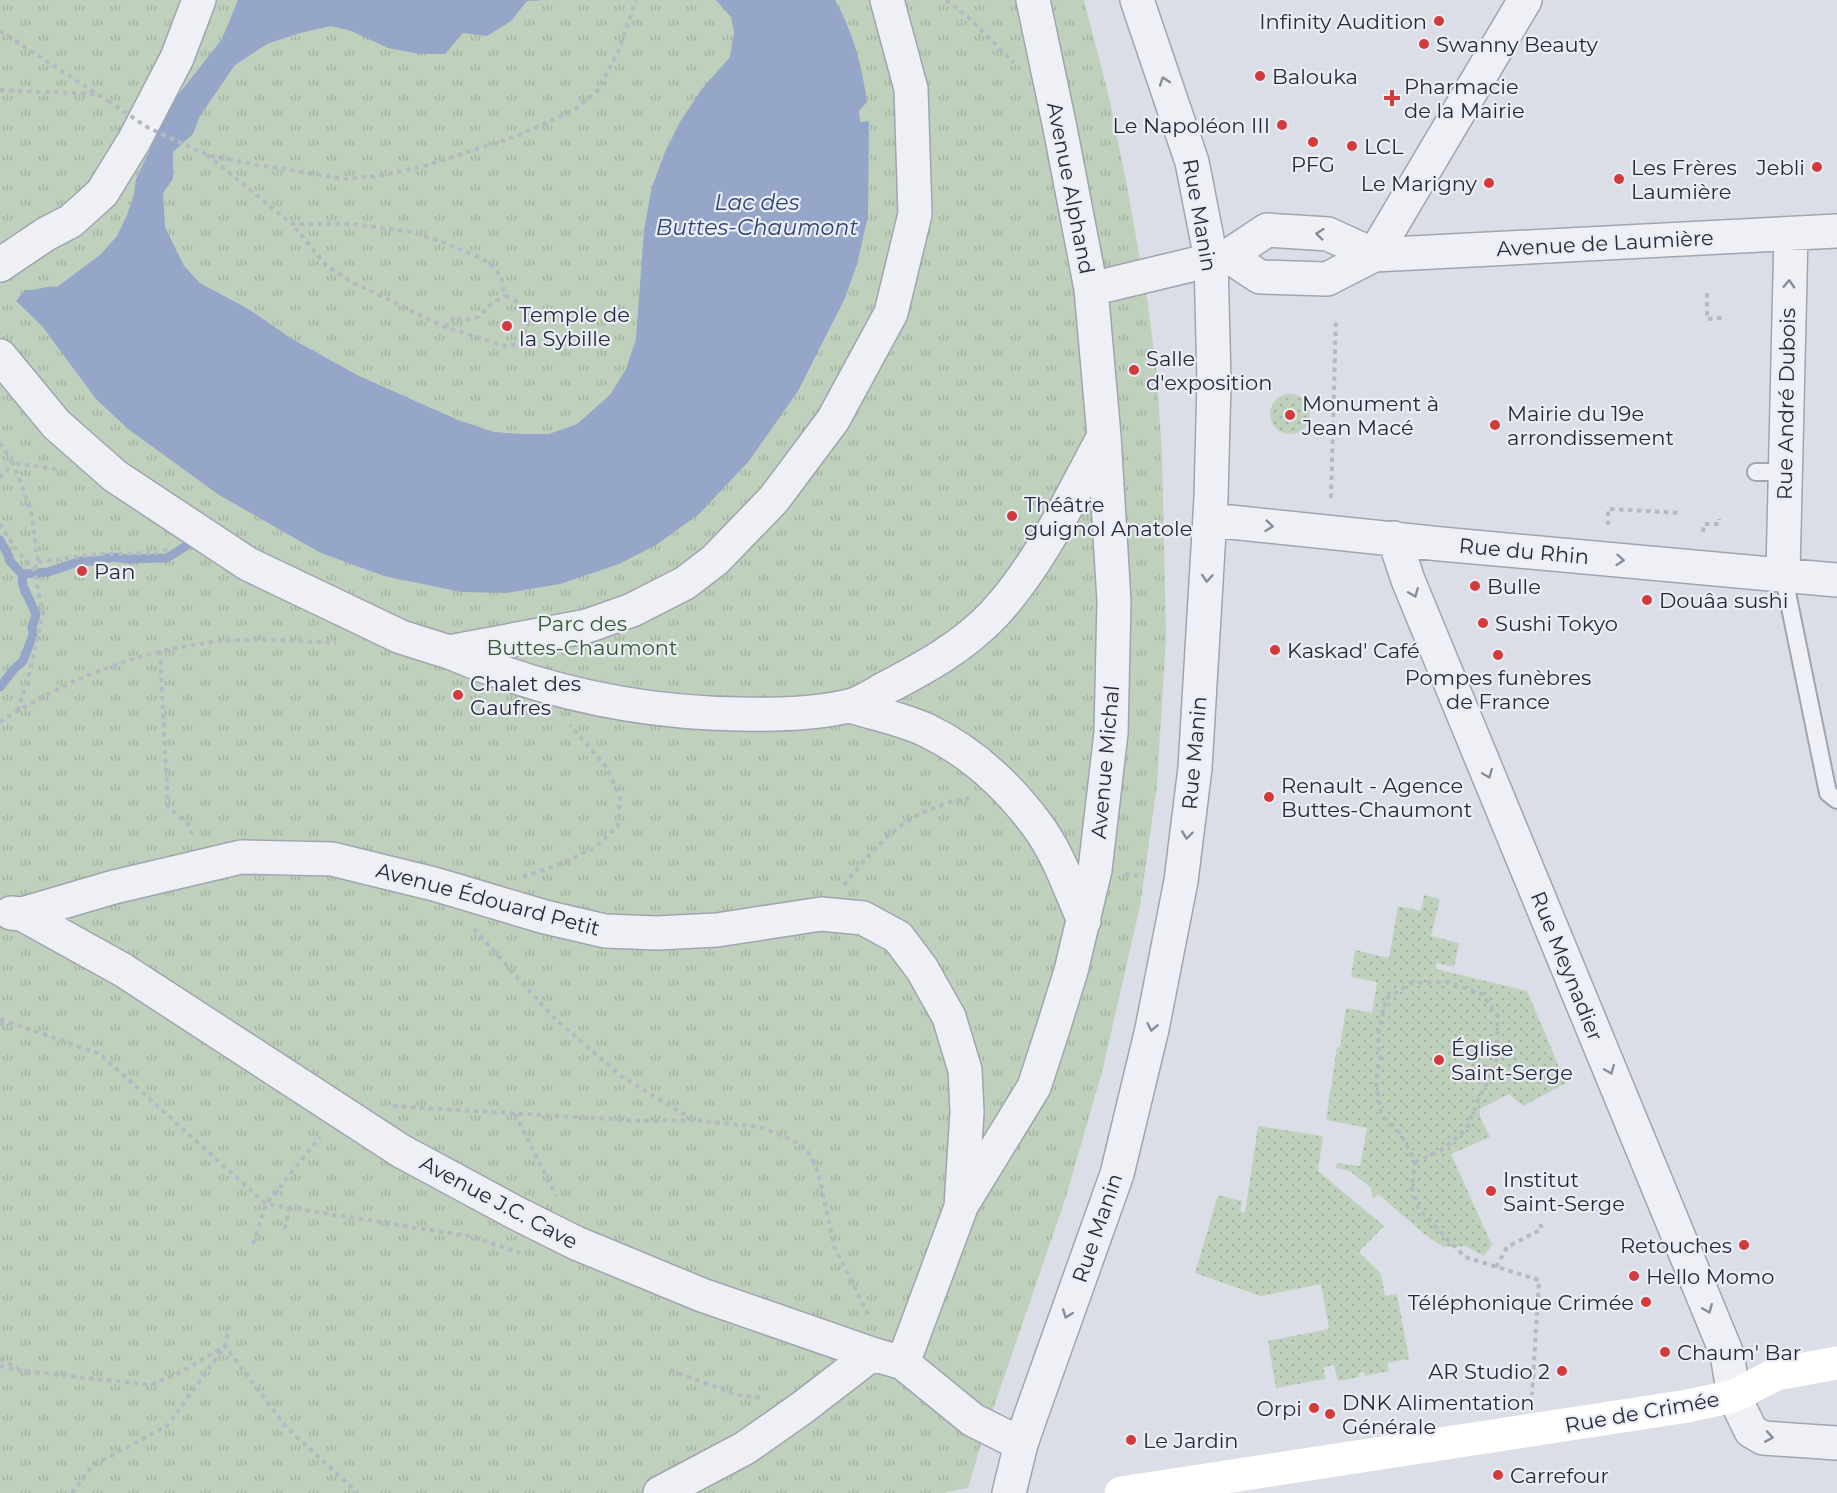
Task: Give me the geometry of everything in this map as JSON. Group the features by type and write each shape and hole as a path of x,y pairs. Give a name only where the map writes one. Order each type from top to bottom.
{"street":[{"path":"0,265 46,234 71,221 102,193 134,141 177,58 199,0"},
{"path":"449,652 587,626 633,610 685,583 715,560 774,499 833,420 891,313 915,214 911,89 887,0"},
{"name":"Avenue Alphand","path":"1033,0 1091,290 1219,258"},
{"name":"Rue Manin","path":"1009,1493 1021,1444 1117,1174 1152,1029 1181,881 1195,768 1211,520 1219,258 1192,162 1137,0"},
{"path":"1374,255 1526,0"},
{"name":"Avenue de Laumière","path":"1219,258 1267,230 1328,234 1374,255"},
{"name":"Avenue de Laumière","path":"1219,258 1260,277 1327,279 1374,255 1837,231"},
{"name":"Rue André Dubois","path":"1783,573 1771,472 1791,234"},
{"name":"Avenue Michal","path":"961,1207 1034,1087 1071,972 1095,870 1111,733 1114,601 1104,436 1091,290"},
{"path":"0,356 64,432 115,476 248,564 402,637 449,652 497,672 608,702 663,711 780,715 851,706 933,663 967,639 994,614 1023,577 1052,532 1104,436"},
{"name":"Rue du Rhin","path":"1211,520 1837,579"},
{"name":"Rue Meynadier","path":"1394,538 1413,591 1726,1354 1734,1396 1751,1431 1763,1438 1837,1443"},
{"path":"851,706 924,729 958,748 990,773 1038,826 1084,921"},
{"name":"Avenue Édouard Petit","path":"11,914 241,857 332,859 545,917 615,931 657,933 717,930 820,914 863,918 898,937 922,969 950,1017 965,1070 968,1112 961,1207 888,1358"},
{"name":"Avenue J.C. Cave","path":"11,914 123,970 401,1151 576,1244 702,1294 888,1358 973,1420 1021,1444"},
{"path":"660,1493 745,1448 801,1408 888,1358"},
{"name":"Rue de Crimée","path":"1121,1493 1688,1406 1734,1396 1776,1374 1837,1363"}],"lane":[{"path":"1783,573 1828,793 1837,800"}],"path":[{"path":"0,31 147,127 207,155 304,174 346,179 384,175 424,166 518,136 574,110 598,90 618,52 636,0"},
{"path":"946,0 969,18 1020,72"},
{"path":"0,90 97,94"},
{"path":"207,155 292,224 326,265 352,282 405,309 445,327 478,338 504,346 517,344 527,331 527,315 519,302 505,295"},
{"path":"292,224 351,224 407,231 481,258 494,267 501,277 505,295"},
{"path":"1707,293 1707,319 1722,318 1722,322"},
{"path":"445,327 454,316 462,320 478,316 505,295"},
{"path":"1331,498 1336,318"},
{"path":"0,478 13,463 31,510 38,562 33,570"},
{"path":"1608,525 1608,509 1681,513"},
{"path":"1703,532 1704,524 1719,524 1719,519"},
{"path":"0,524 15,548 33,570 43,613 29,674 17,711"},
{"path":"38,562 98,554 157,553 173,547 192,528"},
{"path":"0,722 85,676 160,651 214,642 290,640 347,644"},
{"path":"160,651 168,807 188,825 202,866"},
{"path":"471,895 563,863 594,848 618,826 620,799 607,768 568,723"},
{"path":"820,914 877,845 907,820 945,803 1008,791"},
{"path":"473,928 552,1016 612,1069 694,1120"},
{"path":"1415,1162 1445,1148 1467,1128 1496,1065 1498,1016 1482,994 1447,982 1410,983 1386,999 1378,1036 1380,1059 1376,1083 1382,1114 1401,1134 1415,1162 1412,1188 1419,1210 1465,1257 1539,1280 1532,1395"},
{"path":"0,1019 100,1054 266,1204 474,1237 530,1257"},
{"path":"0,1024 12,1023"},
{"path":"390,1106 640,1121 694,1120 760,1127 801,1144 818,1172 834,1246 888,1358"},
{"path":"253,1244 266,1204 340,1111"},
{"path":"515,1114 550,1181 576,1244"},
{"path":"285,1229 289,1207"},
{"path":"1496,1267 1507,1247 1542,1229 1540,1223"},
{"path":"72,1493 92,1466 167,1426 225,1346 229,1325"},
{"path":"0,1366 24,1371 151,1385 183,1371 225,1346"},
{"path":"225,1346 287,1428 358,1493"},
{"path":"0,1359 24,1371"},
{"path":"670,1370 737,1395"}],"green space":[{"name":"Parc des Buttes-Chaumont","path":"0,0 1084,0 1109,97 1127,186 1148,305 1157,376 1162,456 1166,637 1157,785 1140,906 1103,1068 1066,1197 968,1488 942,1493 0,1493"},
{"path":"1290,394 1298,395 1304,400 1309,406 1309,422 1304,428 1298,433 1290,434 1282,433 1276,428 1271,422 1270,414 1271,406 1276,400 1282,395"},
{"path":"1424,895 1440,899 1431,936 1459,943 1454,967 1437,963 1436,969 1527,991 1566,1083 1523,1106 1509,1094 1480,1109 1480,1117 1490,1137 1451,1154 1492,1245 1484,1256 1465,1246 1443,1247 1378,1194 1373,1199 1371,1188 1350,1171 1336,1168 1337,1163 1360,1166 1367,1128 1326,1120 1337,1047 1340,1047 1346,1008 1372,1013 1377,982 1351,977 1355,950 1389,958 1398,906 1421,911"},
{"path":"1258,1126 1323,1136 1318,1171 1384,1226 1359,1252 1381,1274 1385,1296 1397,1294 1409,1359 1387,1363 1389,1371 1365,1376 1364,1372 1359,1373 1359,1377 1338,1381 1334,1365 1324,1367 1325,1379 1276,1388 1268,1341 1329,1329 1321,1284 1261,1296 1195,1273 1218,1195 1242,1201 1240,1211 1245,1213"}],"water":[{"name":"Lac des Buttes-Chaumont","path":"238,0 546,0 527,1 511,21 487,36 463,33 445,54 420,54 388,48 351,31 331,26 267,44 235,65 200,116 193,134 173,152 173,179 163,193 165,227 184,266 200,283 250,310 292,339 359,376 458,420 494,432 549,434 577,424 610,395 626,369 636,339 644,230 652,187 665,152 680,122 701,90 730,57 734,32 731,17 716,0 835,0 852,37 862,75 867,102 859,111 860,122 869,121 868,216 857,264 845,298 798,391 749,461 699,514 656,545 619,564 560,584 507,593 461,592 384,576 321,553 219,495 128,429 96,399 42,326 16,301 25,290 57,287 100,255 117,236 134,194 136,179 174,100 222,39"}],"waterway":[{"path":"0,540 9,560 22,574"},
{"path":"0,687 23,661 33,635 32,627 36,614 23,586 22,574 48,572 81,561 96,561 113,557 167,558 186,546"}],"place":[{"name":"Infinity Audition","path":"1439,21"},
{"name":"Swanny Beauty","path":"1424,44"},
{"name":"Balouka","path":"1260,76"},
{"name":"Pharmacie de la Mairie","path":"1392,98"},
{"name":"Le Napoléon III","path":"1282,125"},
{"name":"PFG","path":"1313,142"},
{"name":"LCL","path":"1352,146"},
{"name":"Jebli","path":"1817,167"},
{"name":"Les Frères Laumière","path":"1619,179"},
{"name":"Le Marigny","path":"1489,183"},
{"name":"Temple de la Sybille","path":"507,326"},
{"name":"Salle d'exposition","path":"1134,370"},
{"name":"Monument à Jean Macé","path":"1290,415"},
{"name":"Mairie du 19e arrondissement","path":"1495,425"},
{"name":"Théâtre guignol Anatole","path":"1012,516"},
{"name":"Pan","path":"82,571"},
{"name":"Bulle","path":"1475,586"},
{"name":"Douâa sushi","path":"1647,600"},
{"name":"Sushi Tokyo","path":"1483,623"},
{"name":"Kaskad' Café","path":"1275,650"},
{"name":"Pompes funèbres de France","path":"1498,655"},
{"name":"Chalet des Gaufres","path":"458,695"},
{"name":"Renault - Agence Buttes-Chaumont","path":"1269,797"},
{"name":"Église Saint-Serge","path":"1439,1060"},
{"name":"Institut Saint-Serge","path":"1491,1191"},
{"name":"Retouches","path":"1744,1245"},
{"name":"Hello Momo","path":"1634,1276"},
{"name":"Téléphonique Crimée","path":"1646,1302"},
{"name":"Chaum' Bar","path":"1665,1352"},
{"name":"AR Studio 2","path":"1562,1371"},
{"name":"Orpi","path":"1314,1408"},
{"name":"DNK Alimentation Générale","path":"1330,1414"},
{"name":"Le Jardin","path":"1131,1440"},
{"name":"Carrefour","path":"1498,1475"}]}
